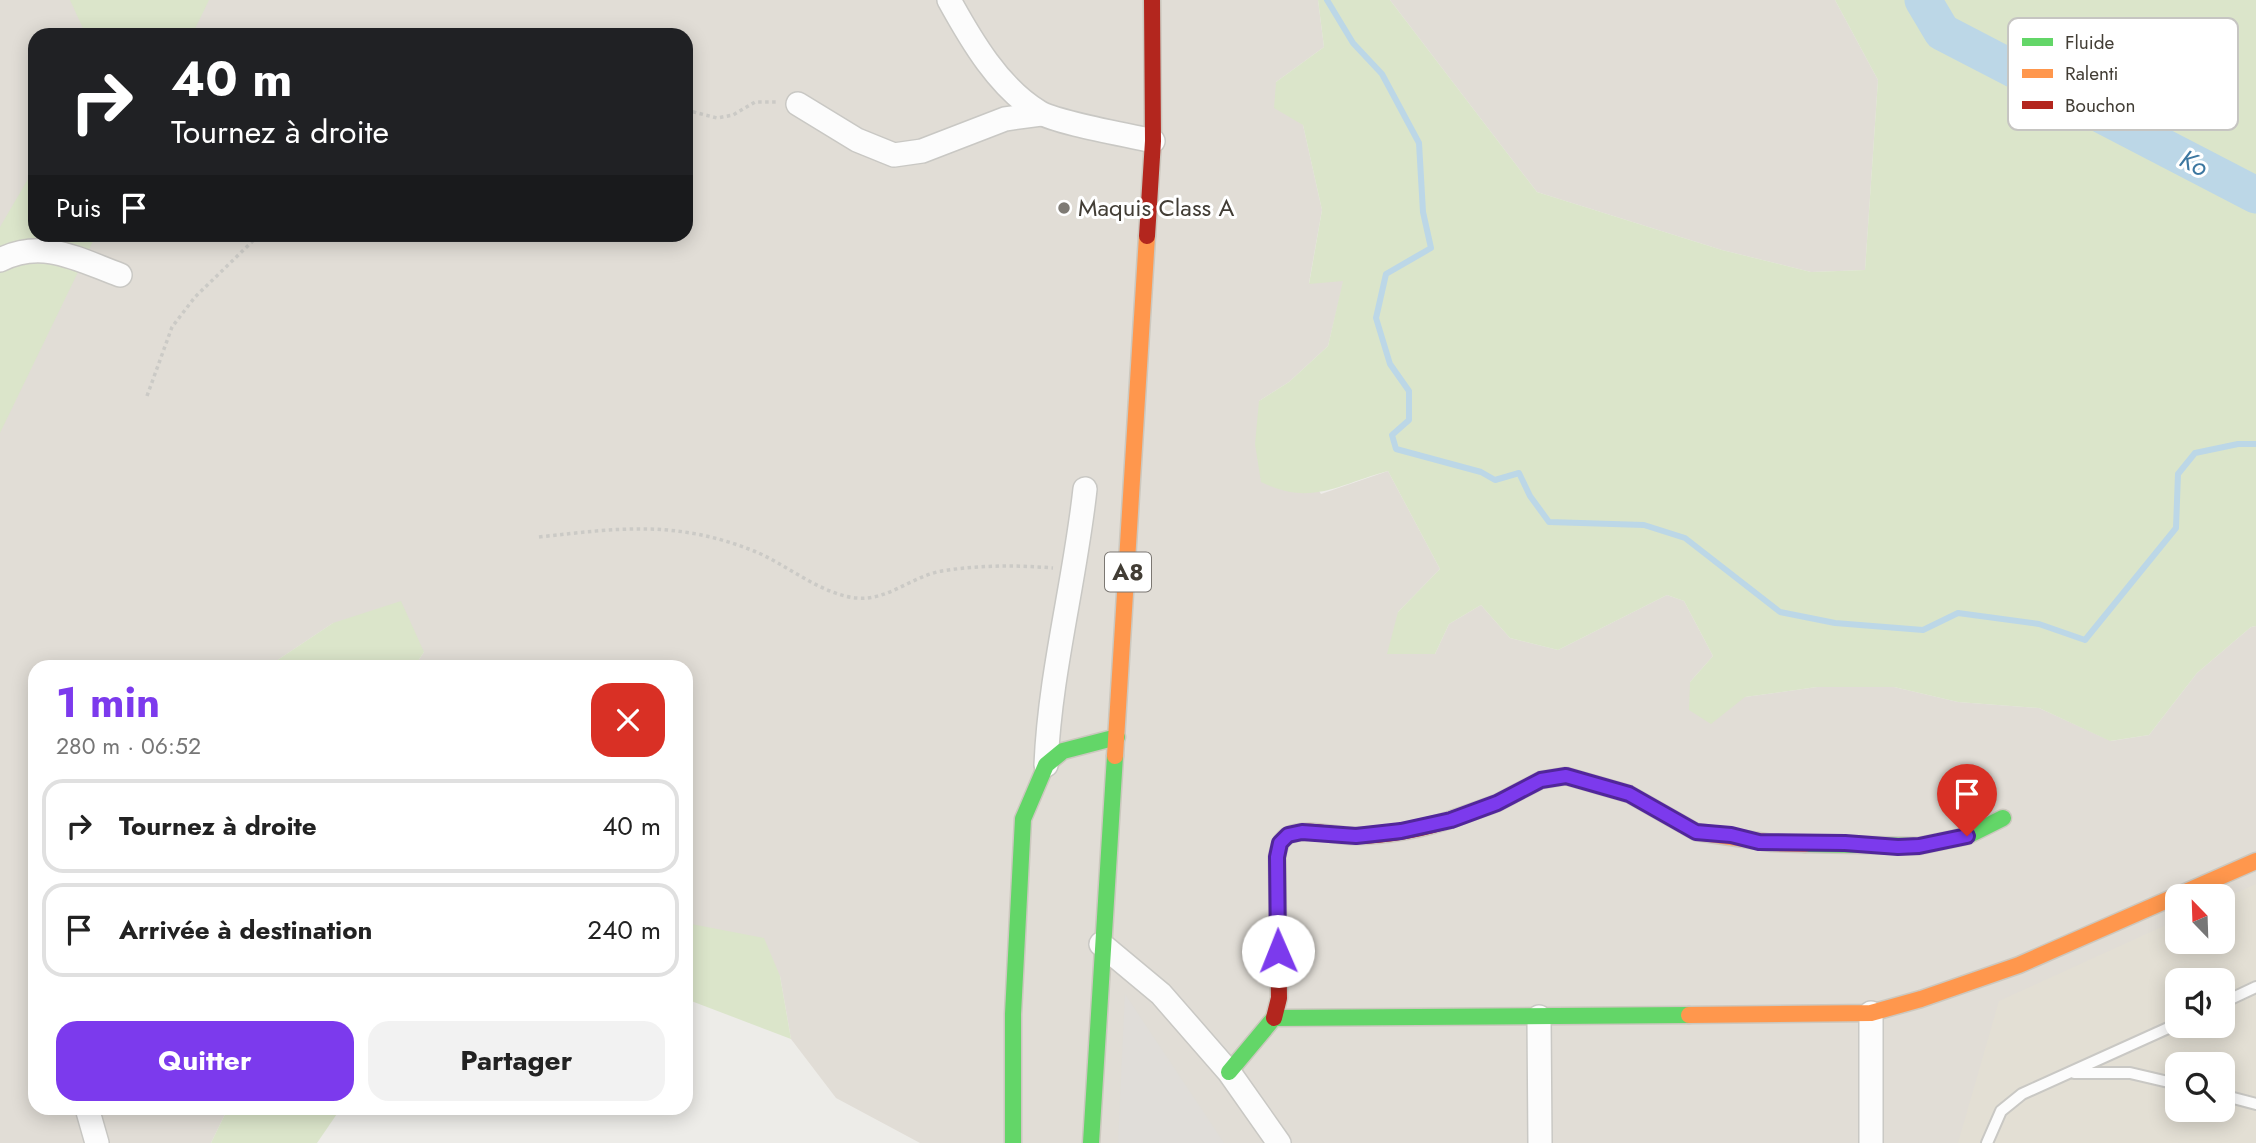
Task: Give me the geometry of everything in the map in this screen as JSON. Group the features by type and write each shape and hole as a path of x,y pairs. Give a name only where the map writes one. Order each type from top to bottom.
{"street":[{"path":"949,0 1000,77 1041,114"},
{"name":"A8","path":"1091,1143 1101,944 1117,737 1153,141 1152,0"},
{"path":"798,104 857,140 894,155 922,151 1005,119 1041,114 1153,141"},
{"path":"0,260 14,253 51,249 120,275"},
{"path":"1013,1143 1019,861 1023,819 1046,765 1050,695 1086,489"},
{"path":"1046,765 1063,751 1117,737"},
{"path":"1229,1072 1274,1018 1279,998 1277,857 1280,843 1288,835 1302,832 1356,836 1401,831 1451,820 1497,803 1541,780 1566,776 1629,794 1696,832 1731,835 1759,842 1919,846 1967,836 2003,818"},
{"path":"1274,1018 1871,1013 1918,1002 2015,965 2256,860"},
{"path":"1101,944 1161,994 1229,1072 1279,1143"},
{"path":"1871,1013 1871,1143"},
{"path":"1539,1017 1540,1143"},
{"path":"89,1115 97,1143"}],"lane":[{"path":"2235,997 2256,987"},
{"path":"1987,1143 2001,1111 2022,1094 2165,1030"},
{"path":"2071,1073 2130,1073 2165,1081"},
{"path":"2235,1098 2256,1104"}],"path":[{"path":"693,112 717,118 733,115 755,102 798,104"},
{"path":"147,396 172,327 195,297 252,242"},
{"path":"539,537 636,526 705,534 756,552 808,581 856,598 892,592 939,571 1008,565 1074,569"}],"shaded area":[{"path":"0,0 1318,0 1324,47 1276,82 1303,125 1322,210 1309,283 1344,280 1328,346 1289,382 1259,401 1321,494 1388,471 1440,569 1398,612 1435,654 1449,624 1481,605 1510,638 1558,650 1667,595 1684,601 1713,656 1690,682 1745,697 1817,687 1894,687 1958,702 2039,708 2111,741 2149,735 2197,673 2251,627 2256,626 2256,1143 920,1143 836,1098 791,1039 780,976 707,929 693,925 693,660 419,660 424,652 333,623 278,660 28,660 28,1115 225,1115 211,1143 0,1143"},
{"path":"1390,0 1835,0 1878,80 1865,270 1811,272 1722,250 1537,192"},
{"path":"2256,884 2256,1143 1958,1143 1999,1001 2165,925 2165,954 2235,954 2235,894"},
{"path":"1125,994 1224,1143 1118,1143"}],"green space":[{"path":"70,0 209,0 195,28 83,28"},
{"path":"1318,0 1390,0 1537,192 1722,250 1811,272 1865,270 1878,80 1835,0 2256,0 2256,626 2251,627 2197,673 2149,735 2110,741 2039,708 1958,702 1894,687 1817,687 1745,697 1711,724 1689,710 1690,682 1713,656 1684,601 1667,595 1558,650 1510,638 1481,605 1449,624 1435,654 1387,654 1398,612 1440,569 1388,471 1325,491 1295,493 1261,482 1255,444 1259,401 1289,382 1328,346 1343,281 1309,284 1322,210 1303,125 1274,108 1276,82 1324,47"},
{"path":"28,179 28,242 93,242 0,433 0,227"},
{"path":"401,601 424,652 419,660 278,660 333,623"},
{"path":"693,924 764,938 780,976 791,1039 693,1002"},
{"path":"225,1115 336,1115 317,1143 211,1143"}],"waterway":[{"path":"1327,0 1353,43 1382,74 1419,143 1423,212 1431,248 1386,274 1376,318 1390,364 1409,391 1409,420 1392,435 1396,449 1481,472 1495,480 1519,473 1530,496 1549,522 1644,525 1685,538 1780,612 1835,623 1923,630 1958,613 2039,624 2085,640 2176,528 2178,474 2195,453 2238,444 2256,444"},
{"name":"Ko","path":"1923,0 1942,32 2008,66"},
{"name":"Ko","path":"2131,130 2256,195"}],"traffic: fast":[{"path":"1013,1143 1013,1014 1023,819 1046,765 1063,751 1117,737"},
{"path":"1091,1143 1115,756"},
{"path":"1805,844 1919,846 1967,836 2003,818"},
{"path":"1229,1072 1274,1018 1689,1015"}],"traffic: slow":[{"path":"1115,756 1147,236"},
{"path":"1455,818 1497,803 1541,780 1566,776 1629,794 1696,832 1772,843 1805,844"},
{"path":"1689,1015 1871,1013 1921,999 2019,965 2256,861"}],"traffic: jam":[{"path":"1147,236 1153,141 1152,0"},
{"path":"1274,1018 1279,998 1277,857 1284,839 1289,835 1304,832 1354,836 1392,833 1418,829 1455,818"}],"place":[{"name":"Maquis Class A","path":"1064,208"}],"route":[{"path":"1278,951 1277,857 1280,843 1288,835 1302,832 1356,836 1401,831 1451,820 1497,803 1541,780 1566,776 1610,786 1696,832 1731,835 1759,842 1898,847 1919,846 1967,836"}]}
